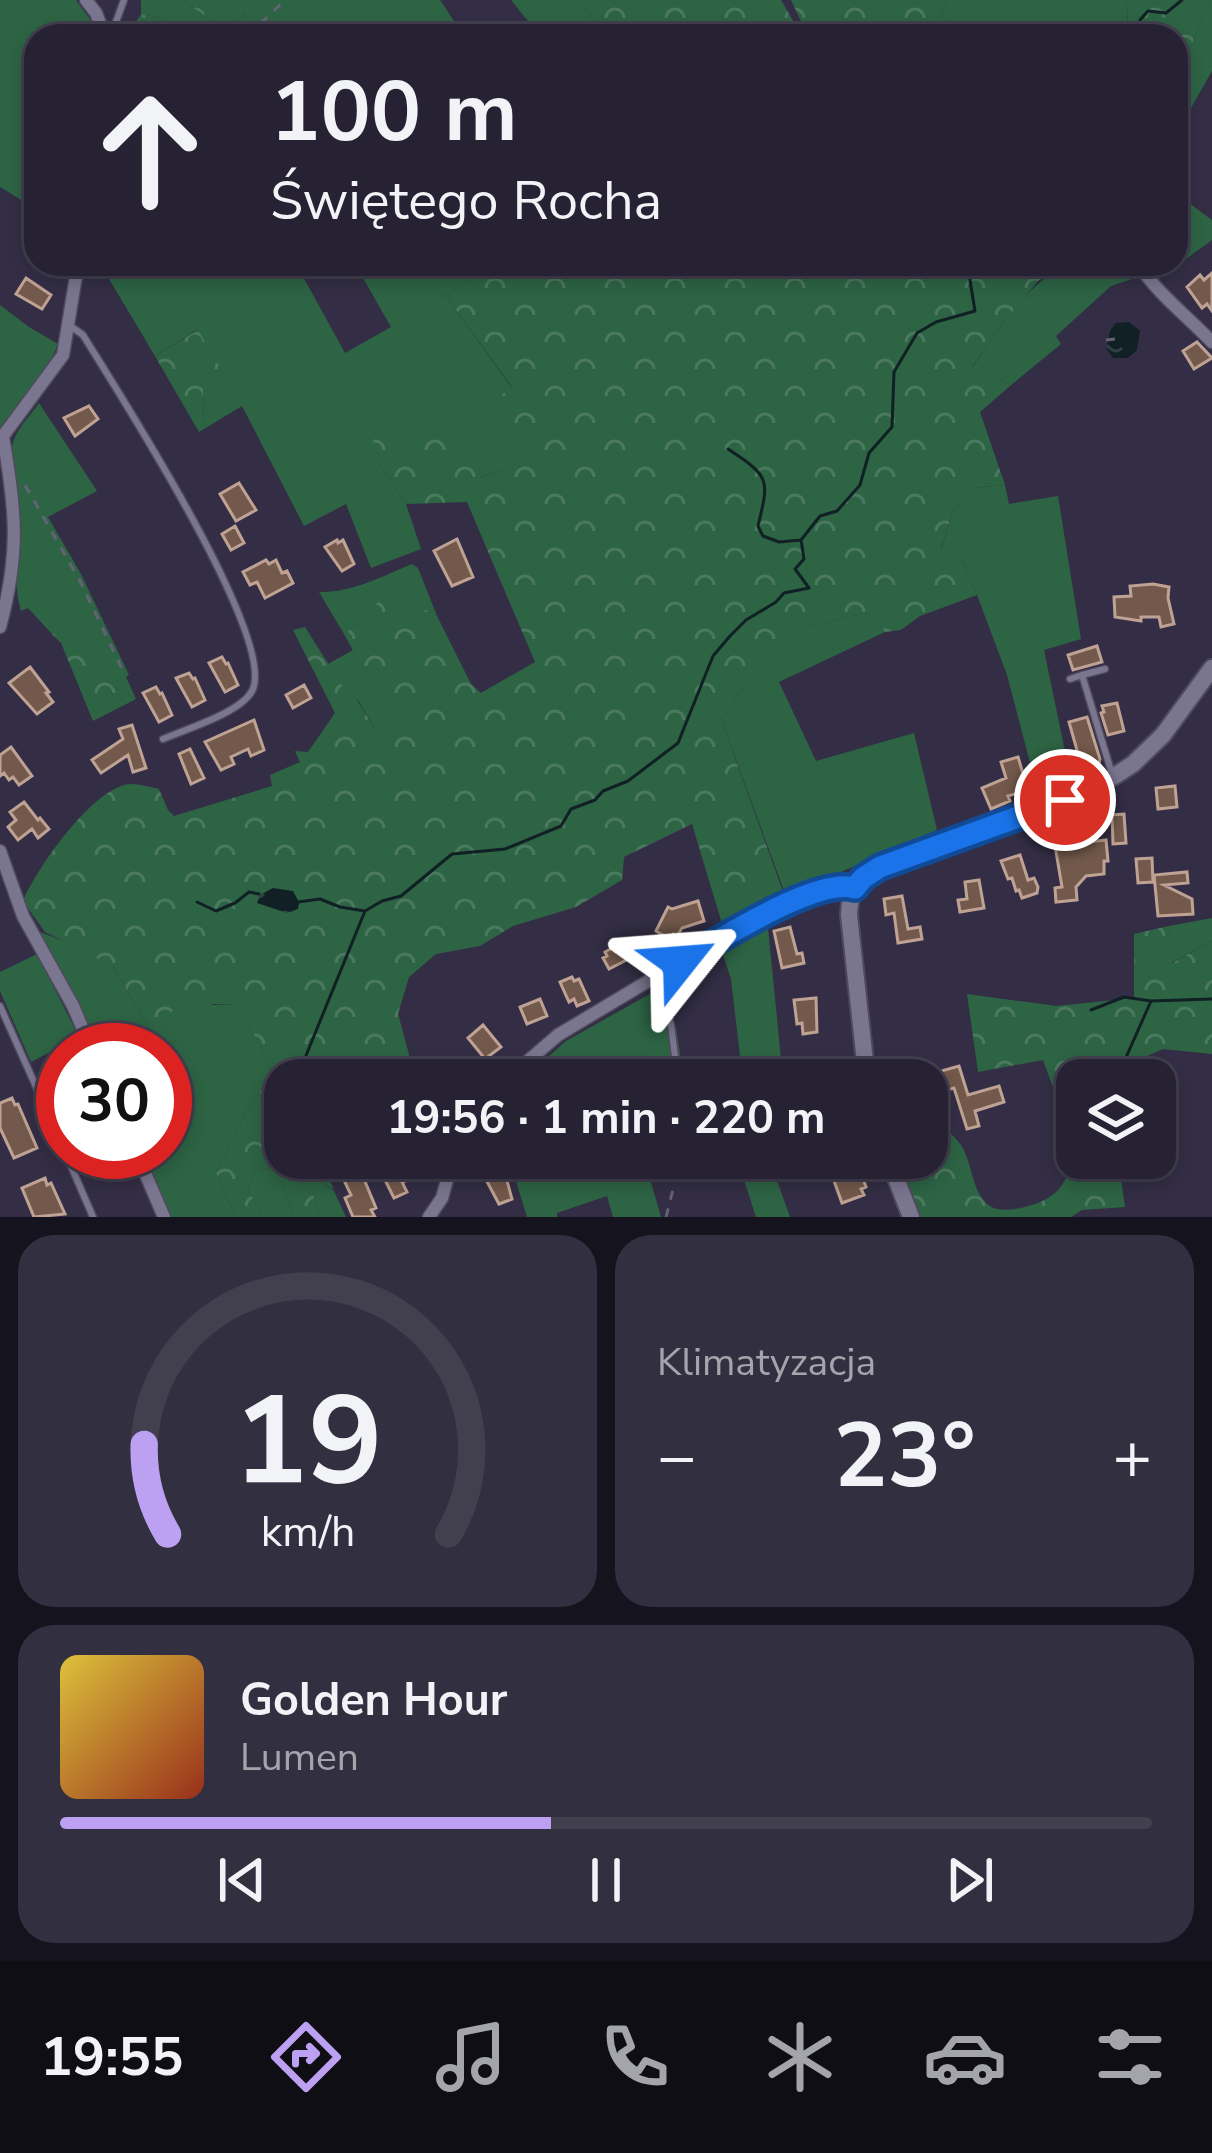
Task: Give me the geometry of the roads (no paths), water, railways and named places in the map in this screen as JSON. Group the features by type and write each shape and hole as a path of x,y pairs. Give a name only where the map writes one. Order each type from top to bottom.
{"street":[{"path":"0,627 13,570 16,528 2,438 63,355 76,276"},
{"path":"1147,276 1212,342"},
{"path":"865,1059 849,915 855,888 863,878 880,867 1005,823 1113,777 1162,735 1212,668"},
{"path":"0,851 23,916 80,1023"},
{"path":"530,1059 558,1035 801,897 835,886 855,888"},
{"path":"148,1179 164,1217"},
{"path":"429,1217 447,1179"},
{"path":"896,1179 911,1217"}],"lane":[{"path":"69,325 82,335 157,454 245,625 255,664 254,688 242,704 163,739"},
{"path":"1070,679 1105,669"},
{"path":"1082,675 1113,777"},
{"path":"656,977 675,1059"},
{"path":"0,1006 36,1086"},
{"path":"77,1179 93,1217"}],"water":[{"path":"1129,322 1140,331 1137,350 1128,358 1113,358 1106,348 1110,331 1116,323"},
{"path":"273,888 293,891 298,909 287,913 257,903 260,895"}],"waterway":[{"path":"1140,24 1148,11 1166,13 1182,0"},
{"path":"298,902 320,899 365,911 401,896 452,854 505,849 561,826 571,809 628,781 678,743 713,656 746,620 784,593 809,588 795,569 804,559 801,540 820,516 837,511 860,485 869,453 892,427 894,372 917,333 975,311 969,276"},
{"path":"728,449 752,466 763,481 758,526 763,536 779,542 801,540"},
{"path":"197,902 216,911 249,892 259,894"},
{"path":"305,1059 365,911"},
{"path":"1091,1010 1124,997 1212,999"},
{"path":"1125,1059 1151,1001"}]}
